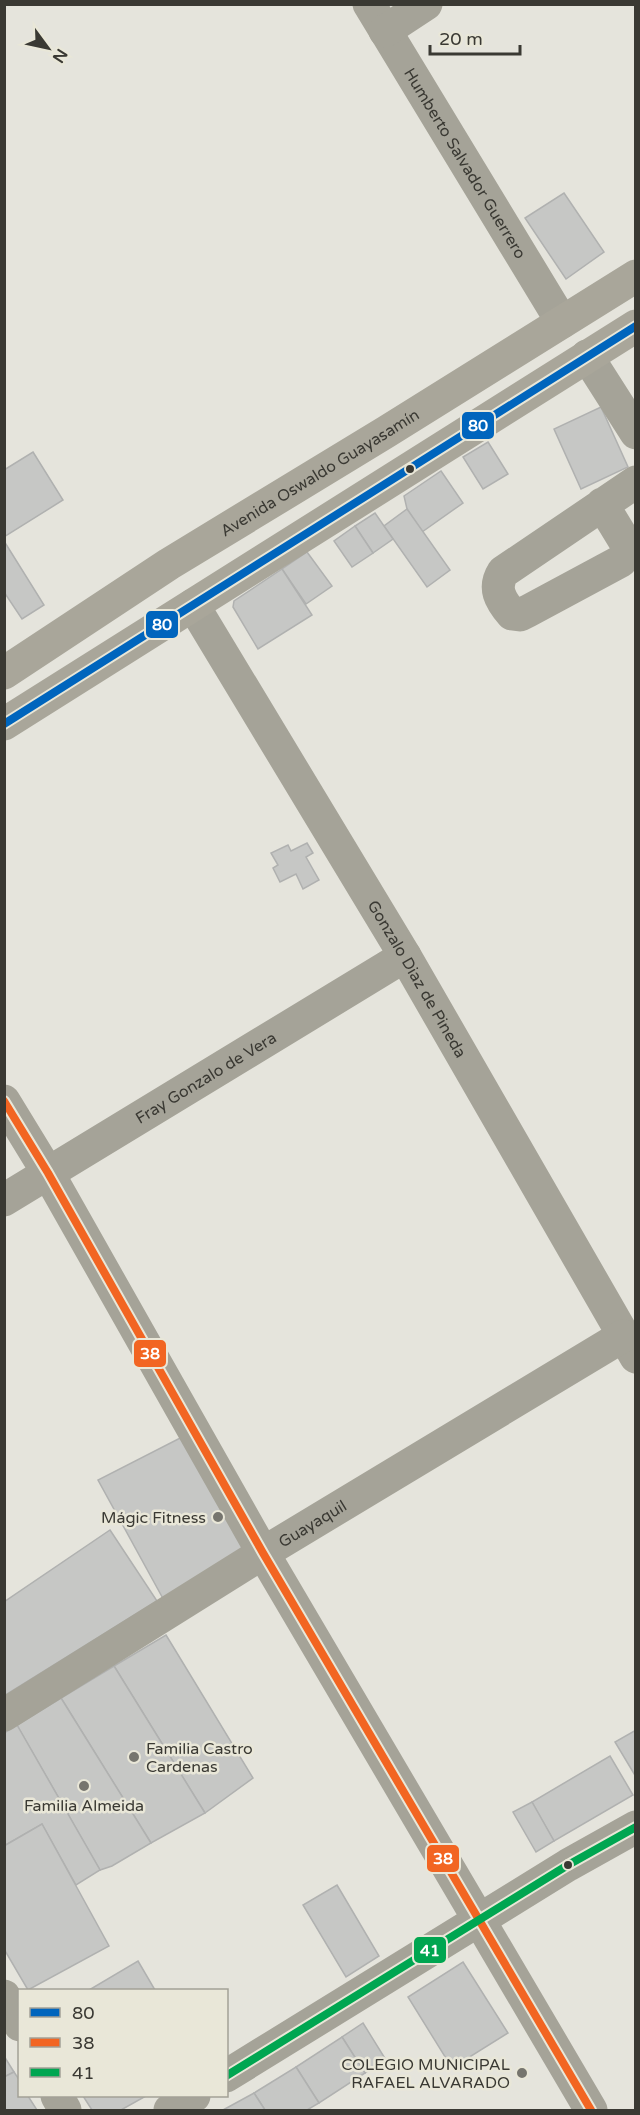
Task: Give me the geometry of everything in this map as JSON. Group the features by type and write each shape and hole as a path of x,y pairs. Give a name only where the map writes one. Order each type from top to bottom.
{"main road":[{"name":"Avenida Oswaldo Guayasamín","path":"4,673 169,564 636,276"},
{"path":"4,724 636,326"}],"street":[{"path":"377,18 426,4"},
{"name":"Humberto Salvador Guerrero","path":"377,18 562,322"},
{"path":"586,356 636,433"},
{"path":"602,504 636,482"},
{"name":"Gonzalo Diaz de Pineda","path":"193,605 405,956 629,1347"},
{"name":"Fray Gonzalo de Vera","path":"4,1200 405,956"},
{"path":"4,1101 48,1173 263,1553 591,2110"},
{"name":"Guayaquil","path":"4,1715 263,1553 629,1347"},
{"path":"228,2075 568,1865 636,1827"},
{"path":"4,1996 18,2021"},
{"path":"170,2110 192,2097"}],"building":[{"path":"564,193 604,252 566,279 525,218"},
{"path":"601,407 628,467 581,489 554,429"},
{"path":"488,442 508,474 483,489 463,457"},
{"path":"33,452 63,500 4,537 4,470"},
{"path":"441,471 463,503 422,532 407,509 404,496"},
{"path":"407,509 450,570 427,587 384,526"},
{"path":"375,513 393,539 373,553 355,526"},
{"path":"355,526 373,553 352,567 334,541"},
{"path":"4,541 44,605 22,619 4,592"},
{"path":"307,552 332,586 306,604 282,569"},
{"path":"282,569 312,615 258,649 233,607 234,601"},
{"path":"307,843 313,853 306,857 319,880 303,889 296,874 280,882 273,868 278,865 271,853 288,845 291,851"},
{"path":"188,1434 263,1553 166,1604 98,1480"},
{"path":"110,1530 157,1601 4,1696 4,1602"},
{"path":"166,1635 253,1778 205,1813 114,1666"},
{"name":"Familia Castro Cardenas","path":"114,1666 205,1813 151,1843 61,1698"},
{"name":"Familia Almeida","path":"61,1698 151,1843 112,1866 100,1870 17,1725"},
{"path":"17,1725 100,1870 76,1885 42,1824 4,1846 4,1733"},
{"path":"636,1730 636,1777 615,1742"},
{"path":"610,1756 633,1795 554,1841 532,1802"},
{"path":"532,1802 554,1841 536,1852 513,1812"},
{"path":"42,1824 109,1946 30,1989 27,1989 4,1949 4,1846"},
{"path":"337,1885 379,1956 346,1977 303,1905"},
{"path":"138,1961 154,1989 91,1989"},
{"path":"463,1962 508,2033 452,2068 408,1997"},
{"path":"363,2023 386,2060 365,2073 342,2037"},
{"path":"342,2037 365,2073 319,2103 296,2067"},
{"path":"4,2056 14,2072 4,2077"},
{"path":"296,2067 319,2103 307,2110 265,2110 254,2093"},
{"path":"14,2072 18,2078 18,2097 29,2097 37,2110 4,2110 4,2077"},
{"path":"254,2093 265,2110 223,2110"},
{"path":"84,2097 144,2097 121,2110 92,2110"}],"transit line":[{"name":"80","path":"4,724 636,326"},
{"name":"38","path":"4,1101 48,1173 263,1553 591,2110"},
{"name":"41","path":"228,2075 568,1865 636,1827"}],"place":[{"name":"Mágic Fitness","path":"218,1517"},
{"name":"Familia Castro Cardenas","path":"134,1757"},
{"name":"Familia Almeida","path":"84,1786"},
{"name":"COLEGIO MUNICIPAL RAFAEL ALVARADO","path":"522,2073"}]}
